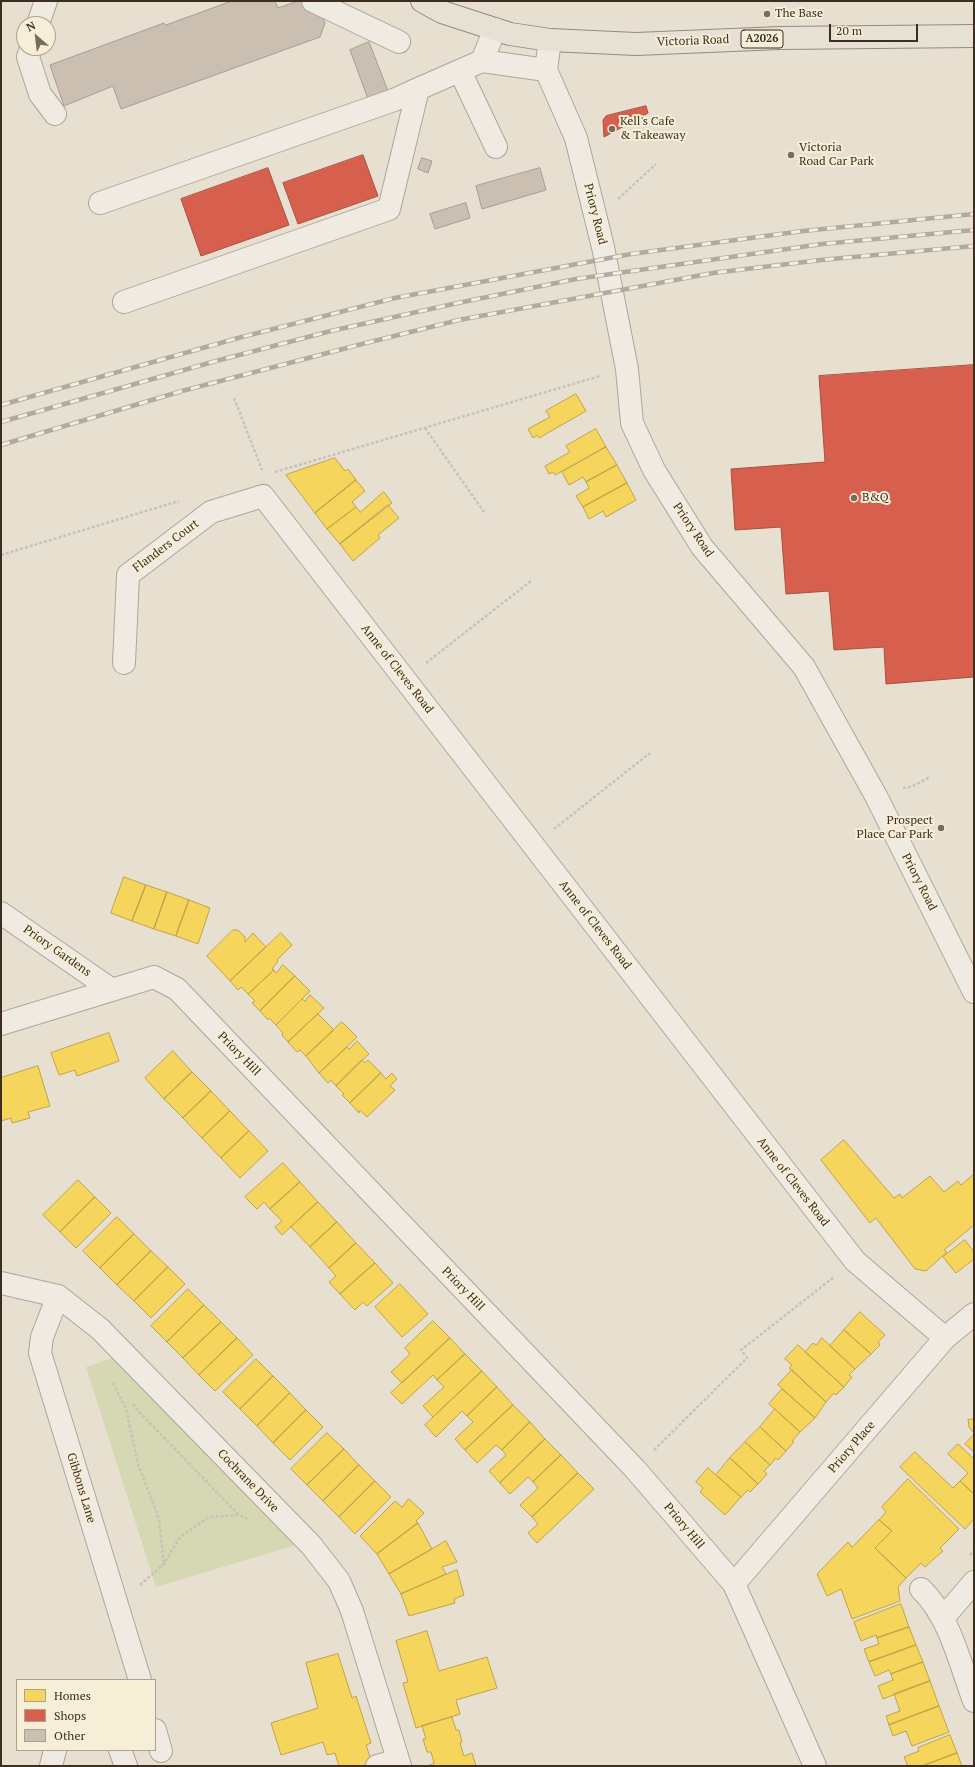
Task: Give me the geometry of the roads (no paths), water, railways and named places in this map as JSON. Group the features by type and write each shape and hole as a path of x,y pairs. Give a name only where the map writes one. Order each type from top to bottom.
{"main road":[{"name":"A2026","path":"422,1 442,12 490,27"},
{"name":"Victoria Road","path":"490,27 510,34 550,40 636,44 780,38 974,36"}],"street":[{"path":"41,16 46,1"},
{"path":"313,1 399,42"},
{"path":"482,61 490,27"},
{"path":"100,204 394,100 482,61 546,70 550,40"},
{"path":"28,56 40,94 55,114"},
{"name":"Priory Road","path":"546,70 576,138 594,208 627,369 632,423 654,470 702,547 804,667 966,956 974,992"},
{"path":"460,71 496,147"},
{"path":"124,302 389,209 418,89"},
{"name":"Flanders Court","path":"124,663 128,575 211,512 264,486"},
{"name":"Anne of Cleves Road","path":"264,486 405,679 854,1261 945,1338"},
{"name":"Priory Gardens","path":"1,913 112,990"},
{"name":"Priory Hill","path":"1,1024 154,977 176,989 635,1468 734,1584 815,1766"},
{"name":"Cochrane Drive","path":"1,1283 58,1296 100,1329 311,1545 339,1581 352,1611 399,1763 377,1766"},
{"name":"Gibbons Lane","path":"58,1296 42,1337 40,1353 140,1679"},
{"name":"Priory Place","path":"734,1584 945,1338 974,1314"},
{"path":"943,1618 974,1582"},
{"path":"921,1589 931,1599 943,1618 974,1701"},
{"path":"156,1733 162,1751"},
{"path":"51,1766 55,1751"},
{"path":"120,1751 126,1766"}],"railway":[{"path":"1,405 238,338 395,298 631,254 803,231 974,214"},
{"path":"1,422 216,361 331,331 576,279 822,244 974,230"},
{"path":"1,445 182,391 459,320 713,273 821,260 974,246"}],"place":[{"name":"The Base","path":"767,14"},
{"name":"Kell's Cafe & Takeaway","path":"612,129"},
{"name":"Victoria Road Car Park","path":"791,155"},
{"name":"B&Q","path":"854,498"},
{"name":"Prospect Place Car Park","path":"941,828"}]}
